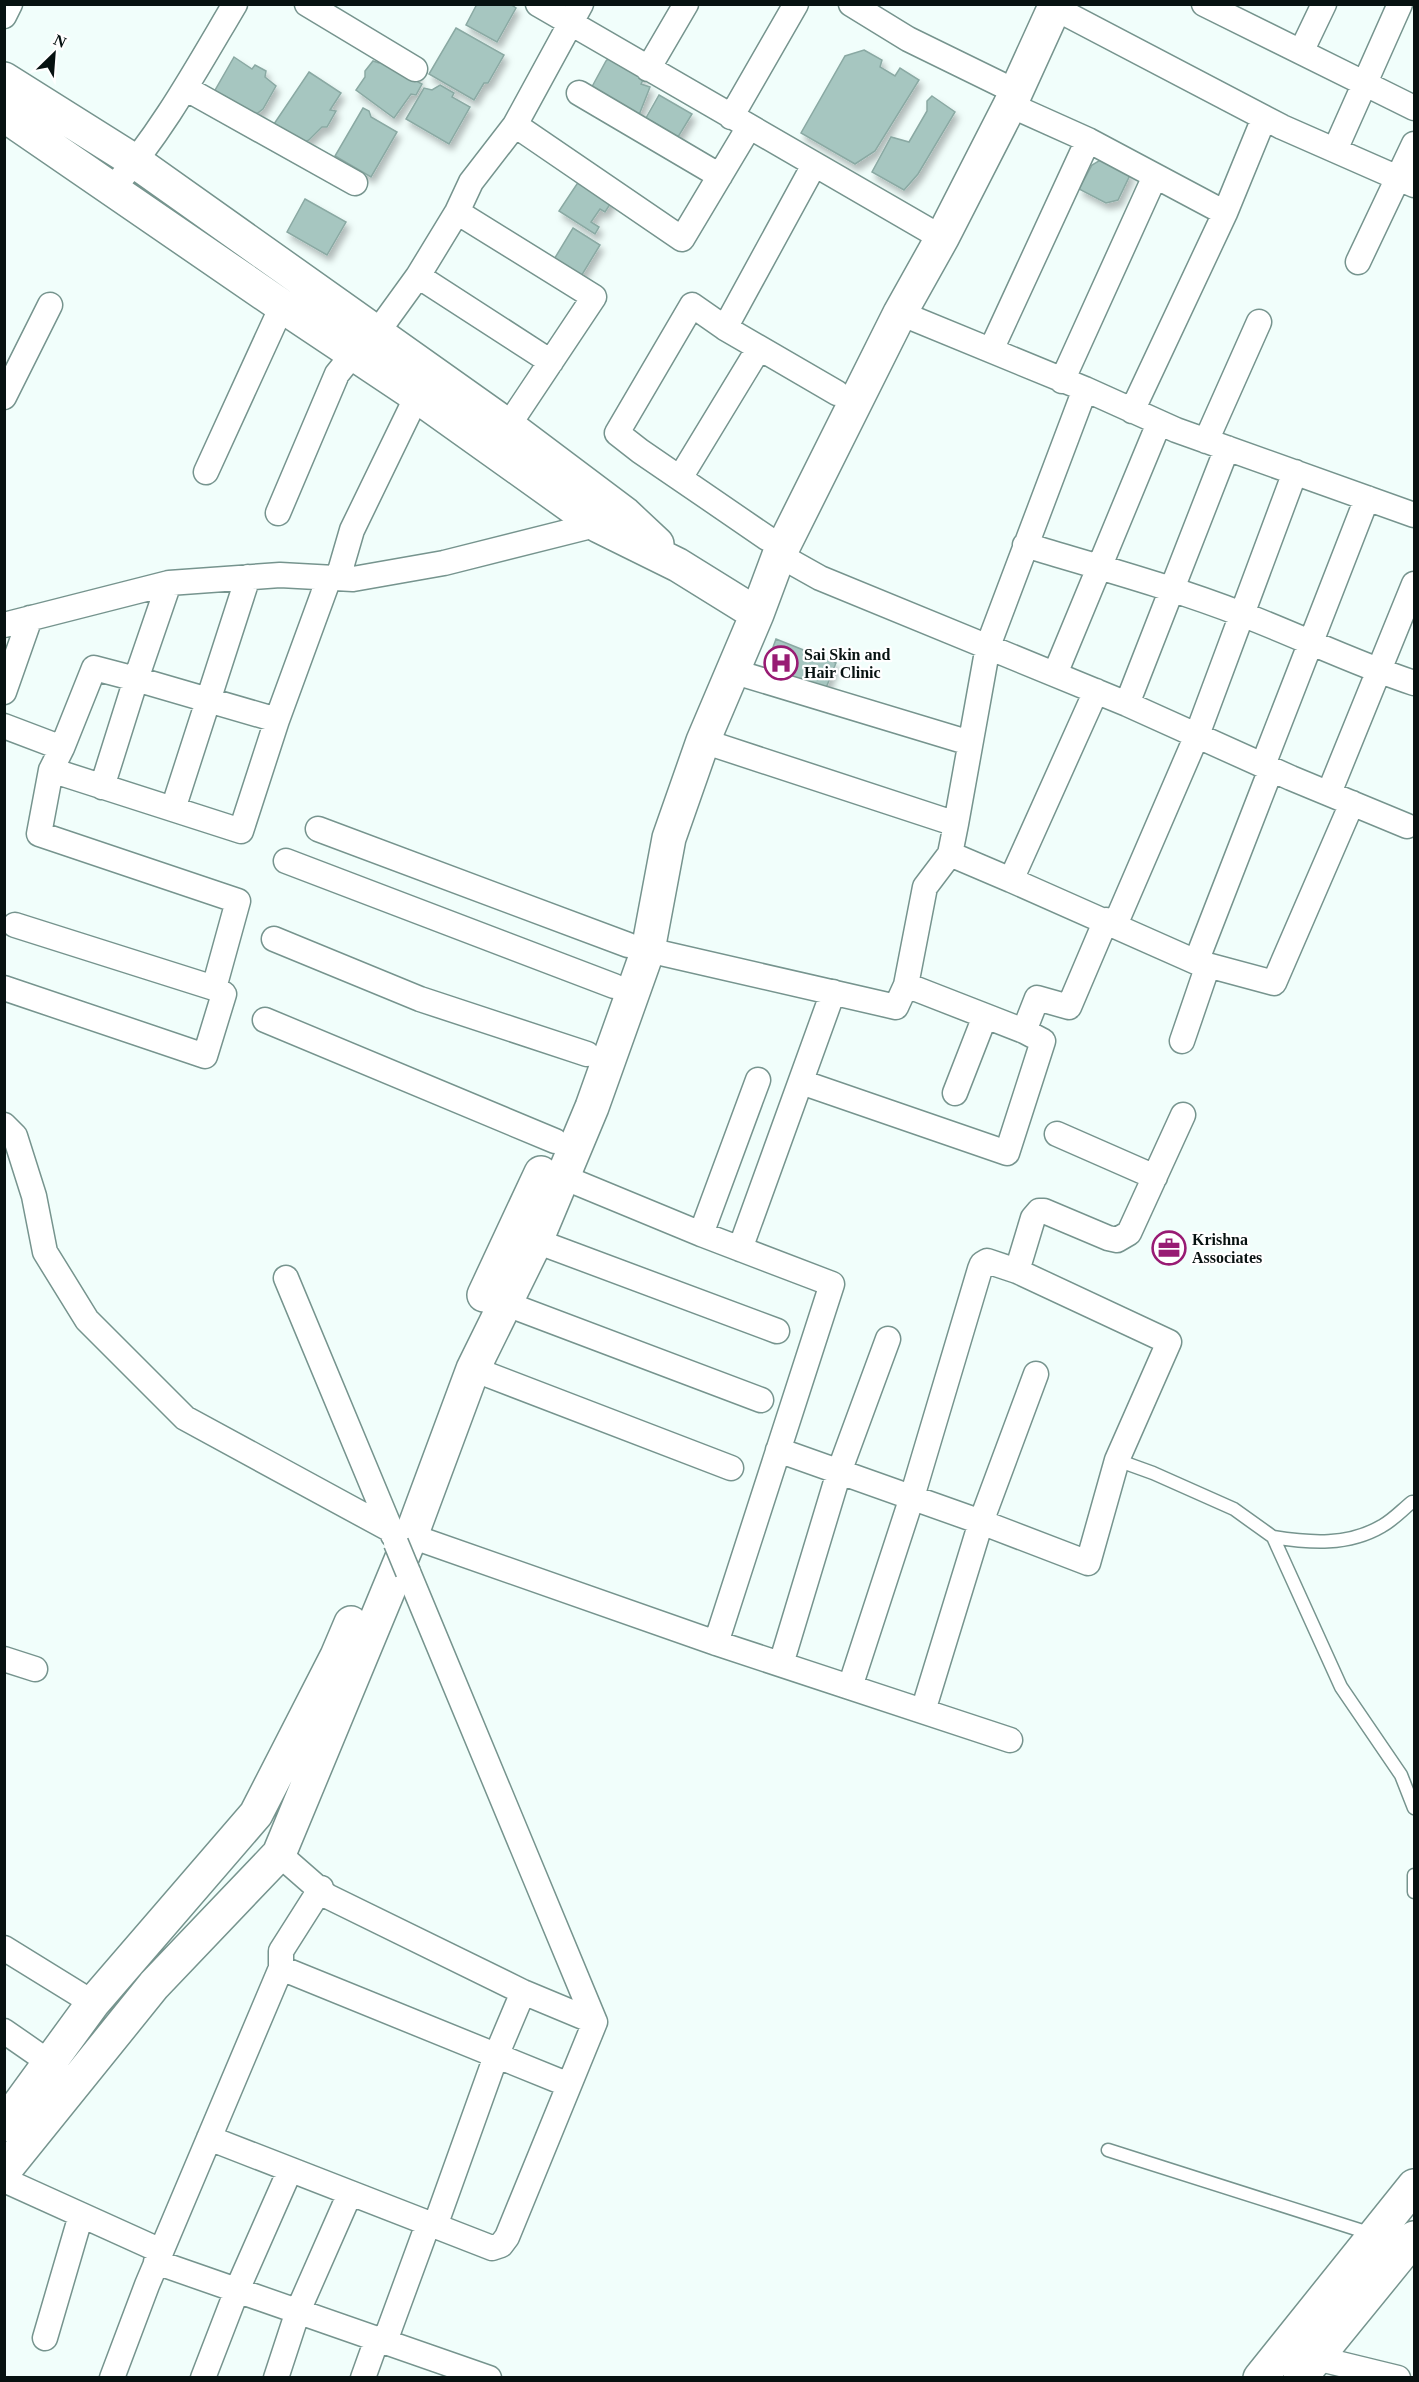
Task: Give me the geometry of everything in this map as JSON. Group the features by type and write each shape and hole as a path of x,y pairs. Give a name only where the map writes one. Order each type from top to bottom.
{"street":[{"path":"4,16 10,4"},
{"path":"112,189 136,162 185,88 235,4"},
{"path":"307,4 415,69"},
{"path":"538,4 576,14 648,69 933,233"},
{"path":"648,69 686,4"},
{"path":"515,125 682,239 720,176 740,122 796,4"},
{"path":"851,4 1005,94 1225,213"},
{"path":"1204,4 1241,13 1301,52 1414,108"},
{"path":"1301,52 1324,4"},
{"path":"1335,150 1400,4"},
{"path":"5,2122 93,2003 256,1814 399,1536 444,1382 555,1141 614,986 638,947 657,823 837,393 933,233 1049,6 1264,118 1407,181"},
{"path":"278,513 337,374 365,344 417,276 457,212 471,182 515,125 576,14"},
{"path":"4,79 136,162 365,344 417,396 612,520 678,565 748,607"},
{"path":"185,88 356,183"},
{"path":"579,93 720,176"},
{"path":"4,115 282,306 365,344 508,426 612,520"},
{"path":"1132,411 1225,213 1264,118"},
{"path":"991,350 1088,140"},
{"path":"1358,262 1407,181 1414,144"},
{"path":"725,327 814,165"},
{"path":"1062,381 1155,176"},
{"path":"457,212 594,297 508,426"},
{"path":"773,547 900,313 933,233"},
{"path":"417,276 551,362"},
{"path":"4,397 51,305"},
{"path":"837,393 759,348 692,305 617,433 773,547 820,578 1127,704 1352,803 1412,820"},
{"path":"206,472 282,306"},
{"path":"900,313 1085,389 1159,423 1414,515"},
{"path":"1127,704 1172,590 1217,445 1259,322"},
{"path":"680,478 759,348"},
{"path":"318,829 638,947 896,1007 906,986 925,887 950,854 987,646 1085,389"},
{"path":"51,771 241,831 277,720 352,530 417,396"},
{"path":"1055,674 1159,423"},
{"path":"1024,1030 1037,998 1069,1007 1110,923 1197,735 1295,472"},
{"path":"1182,1041 1202,964 1267,767 1311,642 1367,498"},
{"path":"4,625 169,583 280,575 353,579 444,563 612,520"},
{"path":"1025,545 1242,614 1378,671 1414,683"},
{"path":"173,809 248,578"},
{"path":"102,787 169,583"},
{"path":"1329,793 1414,584"},
{"path":"4,2171 154,1985 279,1854 399,1536 473,1369 536,1241 591,1107 669,838 703,741 732,671 748,607"},
{"path":"4,692 30,618"},
{"path":"213,988 238,901 39,834 51,771 94,668 277,720"},
{"path":"732,671 970,742"},
{"path":"1011,880 1096,691"},
{"path":"4,726 62,748"},
{"path":"703,741 956,824"},
{"path":"950,854 1202,964 1274,983 1352,803"},
{"path":"286,861 614,986"},
{"path":"4,988 205,1056 224,994 213,988 15,925"},
{"path":"274,939 420,999 587,1054"},
{"path":"801,1082 1007,1153 1043,1041 1024,1030 906,986"},
{"path":"740,1249 833,992"},
{"path":"955,1093 986,1016"},
{"path":"264,1020 555,1141"},
{"path":"701,1234 758,1080"},
{"path":"1017,1271 1033,1218 1039,1211 1117,1240 1124,1237 1132,1228 1183,1115"},
{"path":"4,1125 15,1136 34,1196 45,1252 87,1320 185,1418 399,1536 1010,1740"},
{"path":"1057,1134 1155,1177"},
{"path":"562,1176 701,1234 832,1284 716,1642"},
{"path":"536,1241 777,1331"},
{"path":"778,1450 912,1497 981,1522 1088,1563 1118,1460 1169,1342 1017,1271 993,1262 987,1261 982,1264 912,1497 850,1687"},
{"path":"209,2138 492,2248 501,2245 507,2237 595,2022 408,1572 399,1536 286,1278"},
{"path":"504,1303 761,1400"},
{"path":"781,1664 839,1472 888,1340"},
{"path":"473,1369 731,1468"},
{"path":"923,1712 981,1522 1036,1374"},
{"path":"4,1659 35,1669"},
{"path":"279,1854 321,1888 327,1896 523,1992 595,2022"},
{"path":"112,2378 159,2257 281,1968 281,1951 321,1888"},
{"path":"4,1948 93,2003"},
{"path":"281,1968 569,2085"},
{"path":"363,2378 432,2225 496,2055 523,1992"},
{"path":"4,2031 50,2063"},
{"path":"203,2378 237,2290 290,2170"},
{"path":"4,2180 81,2215 159,2257 237,2290 381,2340 444,2370 489,2378"},
{"path":"1260,2378 1414,2186"},
{"path":"276,2378 298,2311 350,2193"},
{"path":"45,2338 81,2215"},
{"path":"1308,2368 1414,2238"},
{"path":"1308,2368 1398,2378"}],"lane":[{"path":"1118,1460 1234,1509 1273,1537 1311,1543 1348,1539 1382,1526 1412,1502"},
{"path":"1273,1537 1341,1686 1401,1775 1414,1808"},
{"path":"1414,1875 1414,1892"},
{"path":"1108,2150 1375,2235"}],"building":[{"path":"477,4 510,4 516,8 497,42 466,25"},
{"path":"456,28 504,55 488,83 484,83 474,100 429,74"},
{"path":"864,50 882,60 880,67 895,76 900,68 919,80 875,151 855,164 801,133 845,56"},
{"path":"612,55 634,69 636,75 644,78 641,84 650,87 639,115 588,94 606,61"},
{"path":"234,57 252,69 255,65 266,71 265,77 276,86 263,109 255,115 214,92"},
{"path":"386,58 419,74 416,81 422,84 416,95 411,94 394,118 356,90 365,77 365,71 373,61 379,63"},
{"path":"309,72 341,93 330,110 336,111 327,127 322,127 309,140 295,147 274,124"},
{"path":"440,85 454,93 452,97 470,107 449,144 406,119 424,88 432,90"},
{"path":"659,95 692,114 678,137 646,118"},
{"path":"932,96 955,112 918,174 904,190 872,172 891,137 909,142 927,111 927,101"},
{"path":"363,108 369,111 371,117 397,132 371,177 335,156"},
{"path":"1102,159 1131,173 1118,200 1106,203 1079,189 1092,165"},
{"path":"579,181 614,198 605,212 600,209 591,222 599,227 595,234 559,211"},
{"path":"305,199 346,222 327,255 287,232"},
{"path":"573,228 600,245 580,278 553,261"},
{"path":"776,639 836,663 824,693 765,669"}],"place":[{"name":"Sai Skin and Hair Clinic","path":"781,663"},
{"name":"Krishna Associates","path":"1169,1248"}]}
